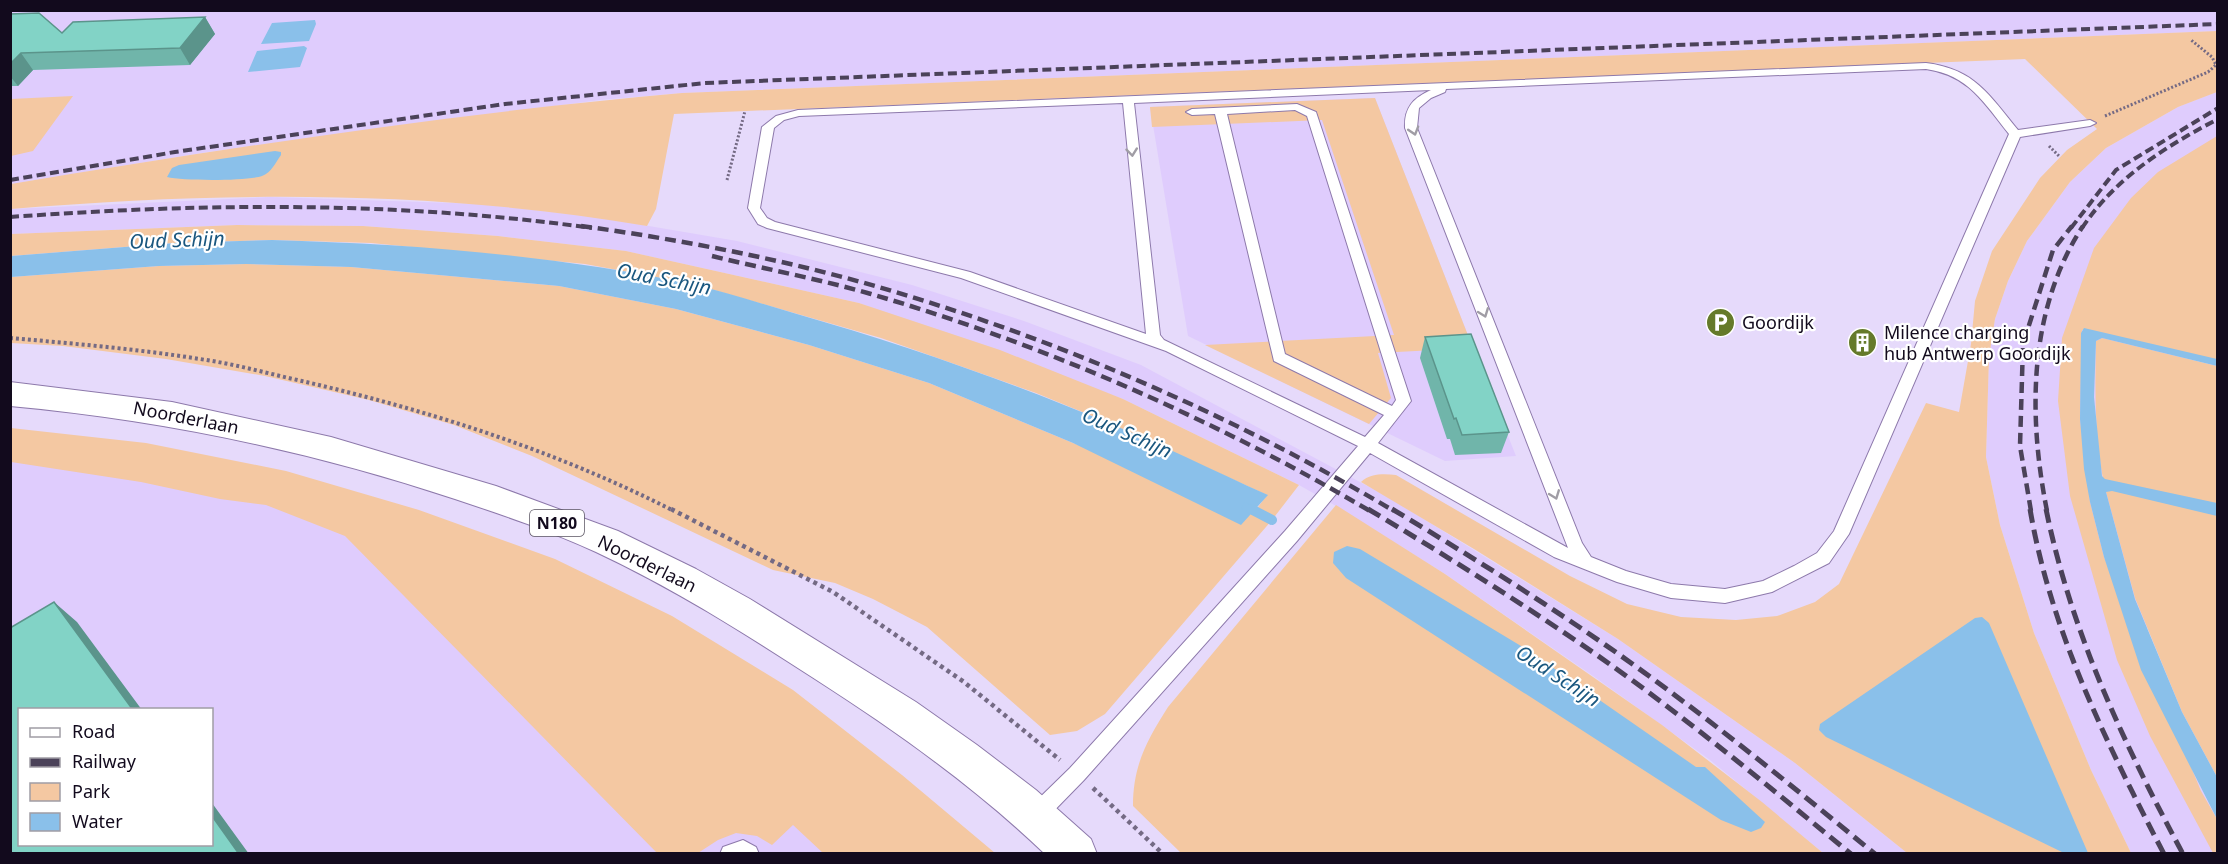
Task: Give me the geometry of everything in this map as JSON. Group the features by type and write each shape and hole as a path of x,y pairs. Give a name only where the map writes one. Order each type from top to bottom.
{"main road":[{"name":"Noorderlaan","path":"10,394 84,400 216,422 362,457 501,500 629,552 761,624 911,720 1036,816 1076,854"}],"lane":[{"path":"1936,67 1958,73 1974,83 2015,134 1841,534 1823,558 1766,587 1725,596 1671,591 1623,577 1560,552 1367,444 1160,345 965,275 771,225 762,221 754,208 768,127 773,122 789,115 1936,67"},
{"path":"1461,86 1442,89 1426,95 1415,104 1410,116 1412,128 1575,546 1586,563"},
{"path":"1135,99 1128,101 1127,106 1153,336 1160,345"},
{"path":"1036,816 1077,774 1291,536 1404,400 1312,114 1298,107 1192,112"},
{"path":"1220,110 1280,357 1394,413"},
{"path":"2015,134 2090,123"},
{"path":"730,854 743,850 749,854"}],"path":[{"path":"2090,123 2208,72 2216,65 2212,57 2191,40"},
{"path":"727,180 745,111"}],"shaded area":[{"path":"11,11 2217,11 2217,31 682,93 600,100 208,152 11,184"},
{"path":"2217,92 2217,147 2141,670 2217,819 2217,853 2131,853 2091,770 2034,633 2000,525 1986,457 1989,357 1995,319 2008,281 2027,241 2070,182 2106,148 2178,107"},
{"path":"1375,98 1516,456 1445,461 1188,336 1150,107"},
{"path":"270,197 483,204 596,217 737,241 912,285 1024,321 1141,365 1388,497 1618,639 1795,763 1907,853 1823,853 1710,760 1596,678 1445,574 1299,485 1123,399 859,303 626,251 498,236 363,226 237,225 11,234 11,209"},
{"path":"11,450 313,501 932,854 11,854"}],"green space":[{"path":"2217,31 2217,92 2178,107 2106,148 2070,182 2027,241 2008,281 1995,319 1989,357 1986,457 2000,525 2034,633 2091,770 2131,853 1907,853 1795,763 1618,639 1361,482 1382,474 1396,475 1570,576 1627,604 1681,617 1736,620 1777,616 1815,602 1839,584 1926,403 1959,412 1971,344 1975,301 1992,251 2040,178 2067,150 2097,129 2025,59 674,114 656,209 647,226 568,214 489,206 329,197 170,199 11,209 11,184 346,132 514,110 682,93"},
{"path":"73,96 33,151 11,156 11,99"},
{"path":"1375,98 1473,348 1378,353 1391,398 1369,424 1205,345 1394,335 1322,120 1152,127 1150,107"},
{"path":"2217,136 2217,360 2082,330 2080,419 2090,502 2104,557 2201,791 2217,819 2217,853 2213,853 2150,736 2117,660 2070,496 2058,401 2062,338 2094,248 2131,198 2158,172"},
{"path":"237,225 363,226 498,236 626,251 859,303 1000,350 1123,399 1299,485 1272,520 1105,714 1077,731 1050,735 927,627 873,599 835,583 773,570 532,456 454,425 369,400 265,376 166,359 63,346 11,343 11,277 159,266 246,264 351,267 559,286 676,309 809,345 929,383 1073,443 1255,511 1267,495 1109,423 1036,393 881,338 693,284 585,264 371,243 272,240 175,243 11,256 11,234"},
{"path":"2102,338 2217,366 2217,777 2182,712 2135,598 2106,492 2099,455 2096,398 2096,341"},
{"path":"11,428 146,443 286,471 419,510 555,559 672,616 793,690 902,775 995,853 823,853 793,825 772,845 757,836 736,833 718,840 698,853 657,853 345,536 266,505 220,499 141,482 11,462"},
{"path":"1336,505 1445,574 1662,725 1762,802 1823,853 1181,853 1133,806 1139,765 1148,742 1168,707"}],"water":[{"path":"315,20 316,24 309,41 261,44 272,23"},
{"path":"304,46 307,48 300,67 248,72 257,51"},
{"path":"281,152 281,155 271,170 255,178 215,180 167,177 172,168 179,165"},
{"path":"272,240 378,244 535,258 587,265 704,287 914,350 992,377 1127,430 1268,495 1241,525 1073,443 929,383 809,345 676,309 559,286 351,267 246,264 159,266 11,277 11,256 175,243"},
{"path":"2084,328 2217,359 2217,366 2102,338 2096,341 2094,397 2102,476 2105,479 2217,503 2217,516 2112,491 2106,492 2135,599 2182,712 2217,777 2217,819 2141,670 2104,557 2084,469 2080,419 2081,333"},
{"path":"1347,546 1360,549 1526,649 1696,767 1705,767 1765,822 1761,828 1751,832 1721,820 1346,578 1333,563 1334,552"},
{"path":"1982,617 1989,623 2088,853 2064,853 1826,737 1819,730 1820,724 1975,618"}],"building":[{"path":"39,13 62,33 73,22 205,17 180,48 21,53 10,64 10,14"},
{"path":"1471,334 1509,432 1462,435 1456,418 1454,419 1425,337"},
{"path":"54,602 132,708 18,708 18,846 213,846 213,817 239,854 10,854 10,628"}],"waterway":[{"name":"Oud Schijn","path":"1246,507 1254,511"},
{"name":"Oud Schijn","path":"1251,509 1272,520"}],"railway":[{"path":"10,180 175,152 505,104 705,83 2218,24"},
{"path":"2071,228 2116,170 2218,108"},
{"path":"2082,228 2110,194 2143,165 2179,140 2218,119"},
{"path":"10,217 156,209 301,207 446,213 592,228"},
{"path":"581,226 698,245 816,270 892,291 1022,334 1212,414 1335,477 1394,511"},
{"path":"2031,511 2020,446 2023,344 2053,250 2072,226"},
{"path":"2047,511 2037,438 2037,364 2042,328 2052,293 2065,258 2083,226"},
{"path":"712,256 871,294 1000,336 1127,387 1189,415 1251,445 1370,511"},
{"path":"1368,509 1510,597 1627,677 1724,751 1851,854"},
{"path":"1392,509 1506,579 1617,653 1716,726 1875,854"},
{"path":"2030,509 2039,555 2052,599 2083,686 2164,854"},
{"path":"2046,509 2070,599 2102,686 2140,771 2183,854"}],"place":[{"name":"Goordijk","path":"1721,323"},
{"name":"Milence charging hub Antwerp Goordijk","path":"1863,343"}]}
